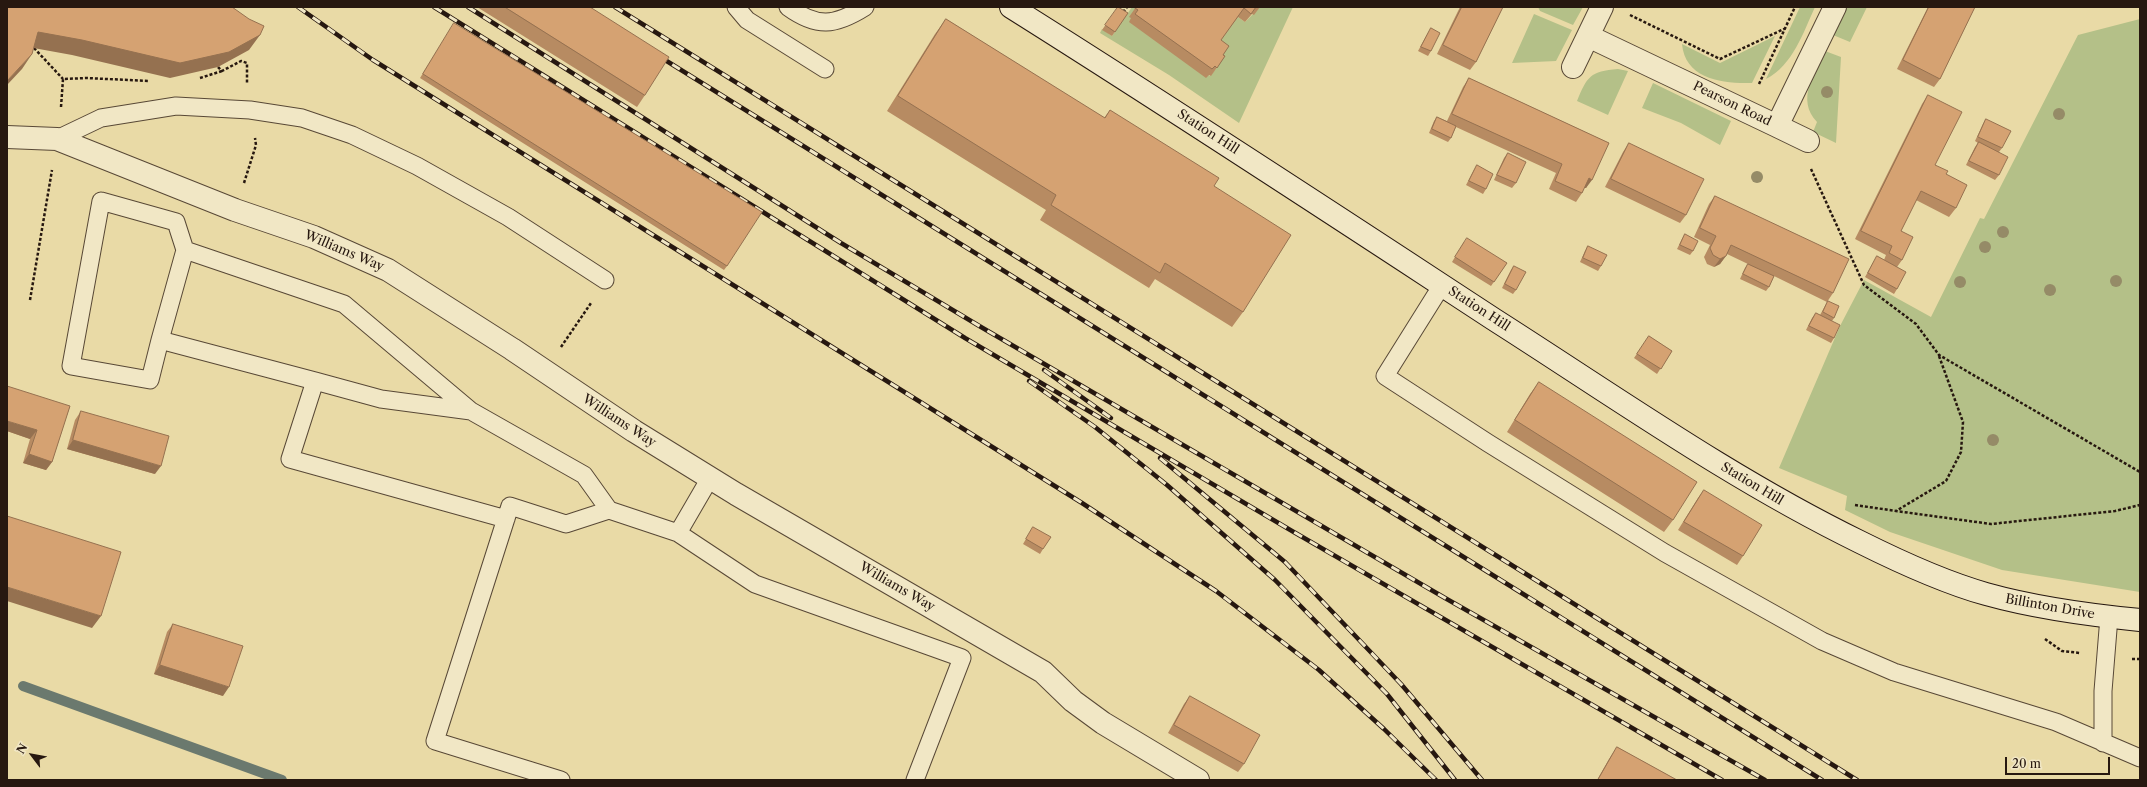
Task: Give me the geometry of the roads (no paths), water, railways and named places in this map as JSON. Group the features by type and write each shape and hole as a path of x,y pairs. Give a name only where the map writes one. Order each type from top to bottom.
{"street":[{"name":"Station Hill","path":"1011,7 1174,110 1758,489 1810,518 1882,553 1961,587"},
{"path":"1573,67 1602,7"},
{"name":"Pearson Road","path":"1588,36 1777,126 1835,7"},
{"path":"1777,126 1808,140"},
{"name":"Williams Way","path":"7,137 57,139 177,188 314,237 388,270 634,431 710,478 1043,672 1073,701 1103,724 1198,780"},
{"name":"Billinton Drive","path":"1961,587 2038,607 2140,620"}],"lane":[{"path":"736,7 747,20 825,69"},
{"path":"788,7 802,17 823,24 851,16 865,7"},
{"path":"57,139 101,118 176,106 250,110 302,118 352,135 417,166 508,217 605,280"},
{"path":"101,201 176,222 185,250 160,340 150,380 71,366 101,201"},
{"path":"185,250 344,304 471,411 584,475 609,510 678,534 755,584 962,658 915,780"},
{"path":"1442,285 1386,376 1488,443 1665,553 1822,641 1894,672 2056,722 2140,758"},
{"path":"160,340 381,399 471,411"},
{"path":"315,381 290,459 506,519"},
{"path":"678,534 710,478"},
{"path":"561,780 435,741 510,506 566,524 609,510"},
{"path":"2103,742 2103,691 2109,617"}],"waterway":[{"path":"23,686 282,780"}],"railway":[{"path":"298,7 373,60 1082,503 1216,591 1319,670 1384,729 1436,780"},
{"path":"434,7 965,338 1292,531 1722,780"},
{"path":"468,7 841,243 981,327 1445,598 1765,780"},
{"path":"615,7 1857,780"},
{"path":"657,55 1822,780"},
{"path":"1044,370 1111,418"},
{"path":"1029,381 1095,427 1167,485 1275,580 1387,694 1455,780"},
{"path":"1160,458 1285,562 1401,684 1482,780"}]}
